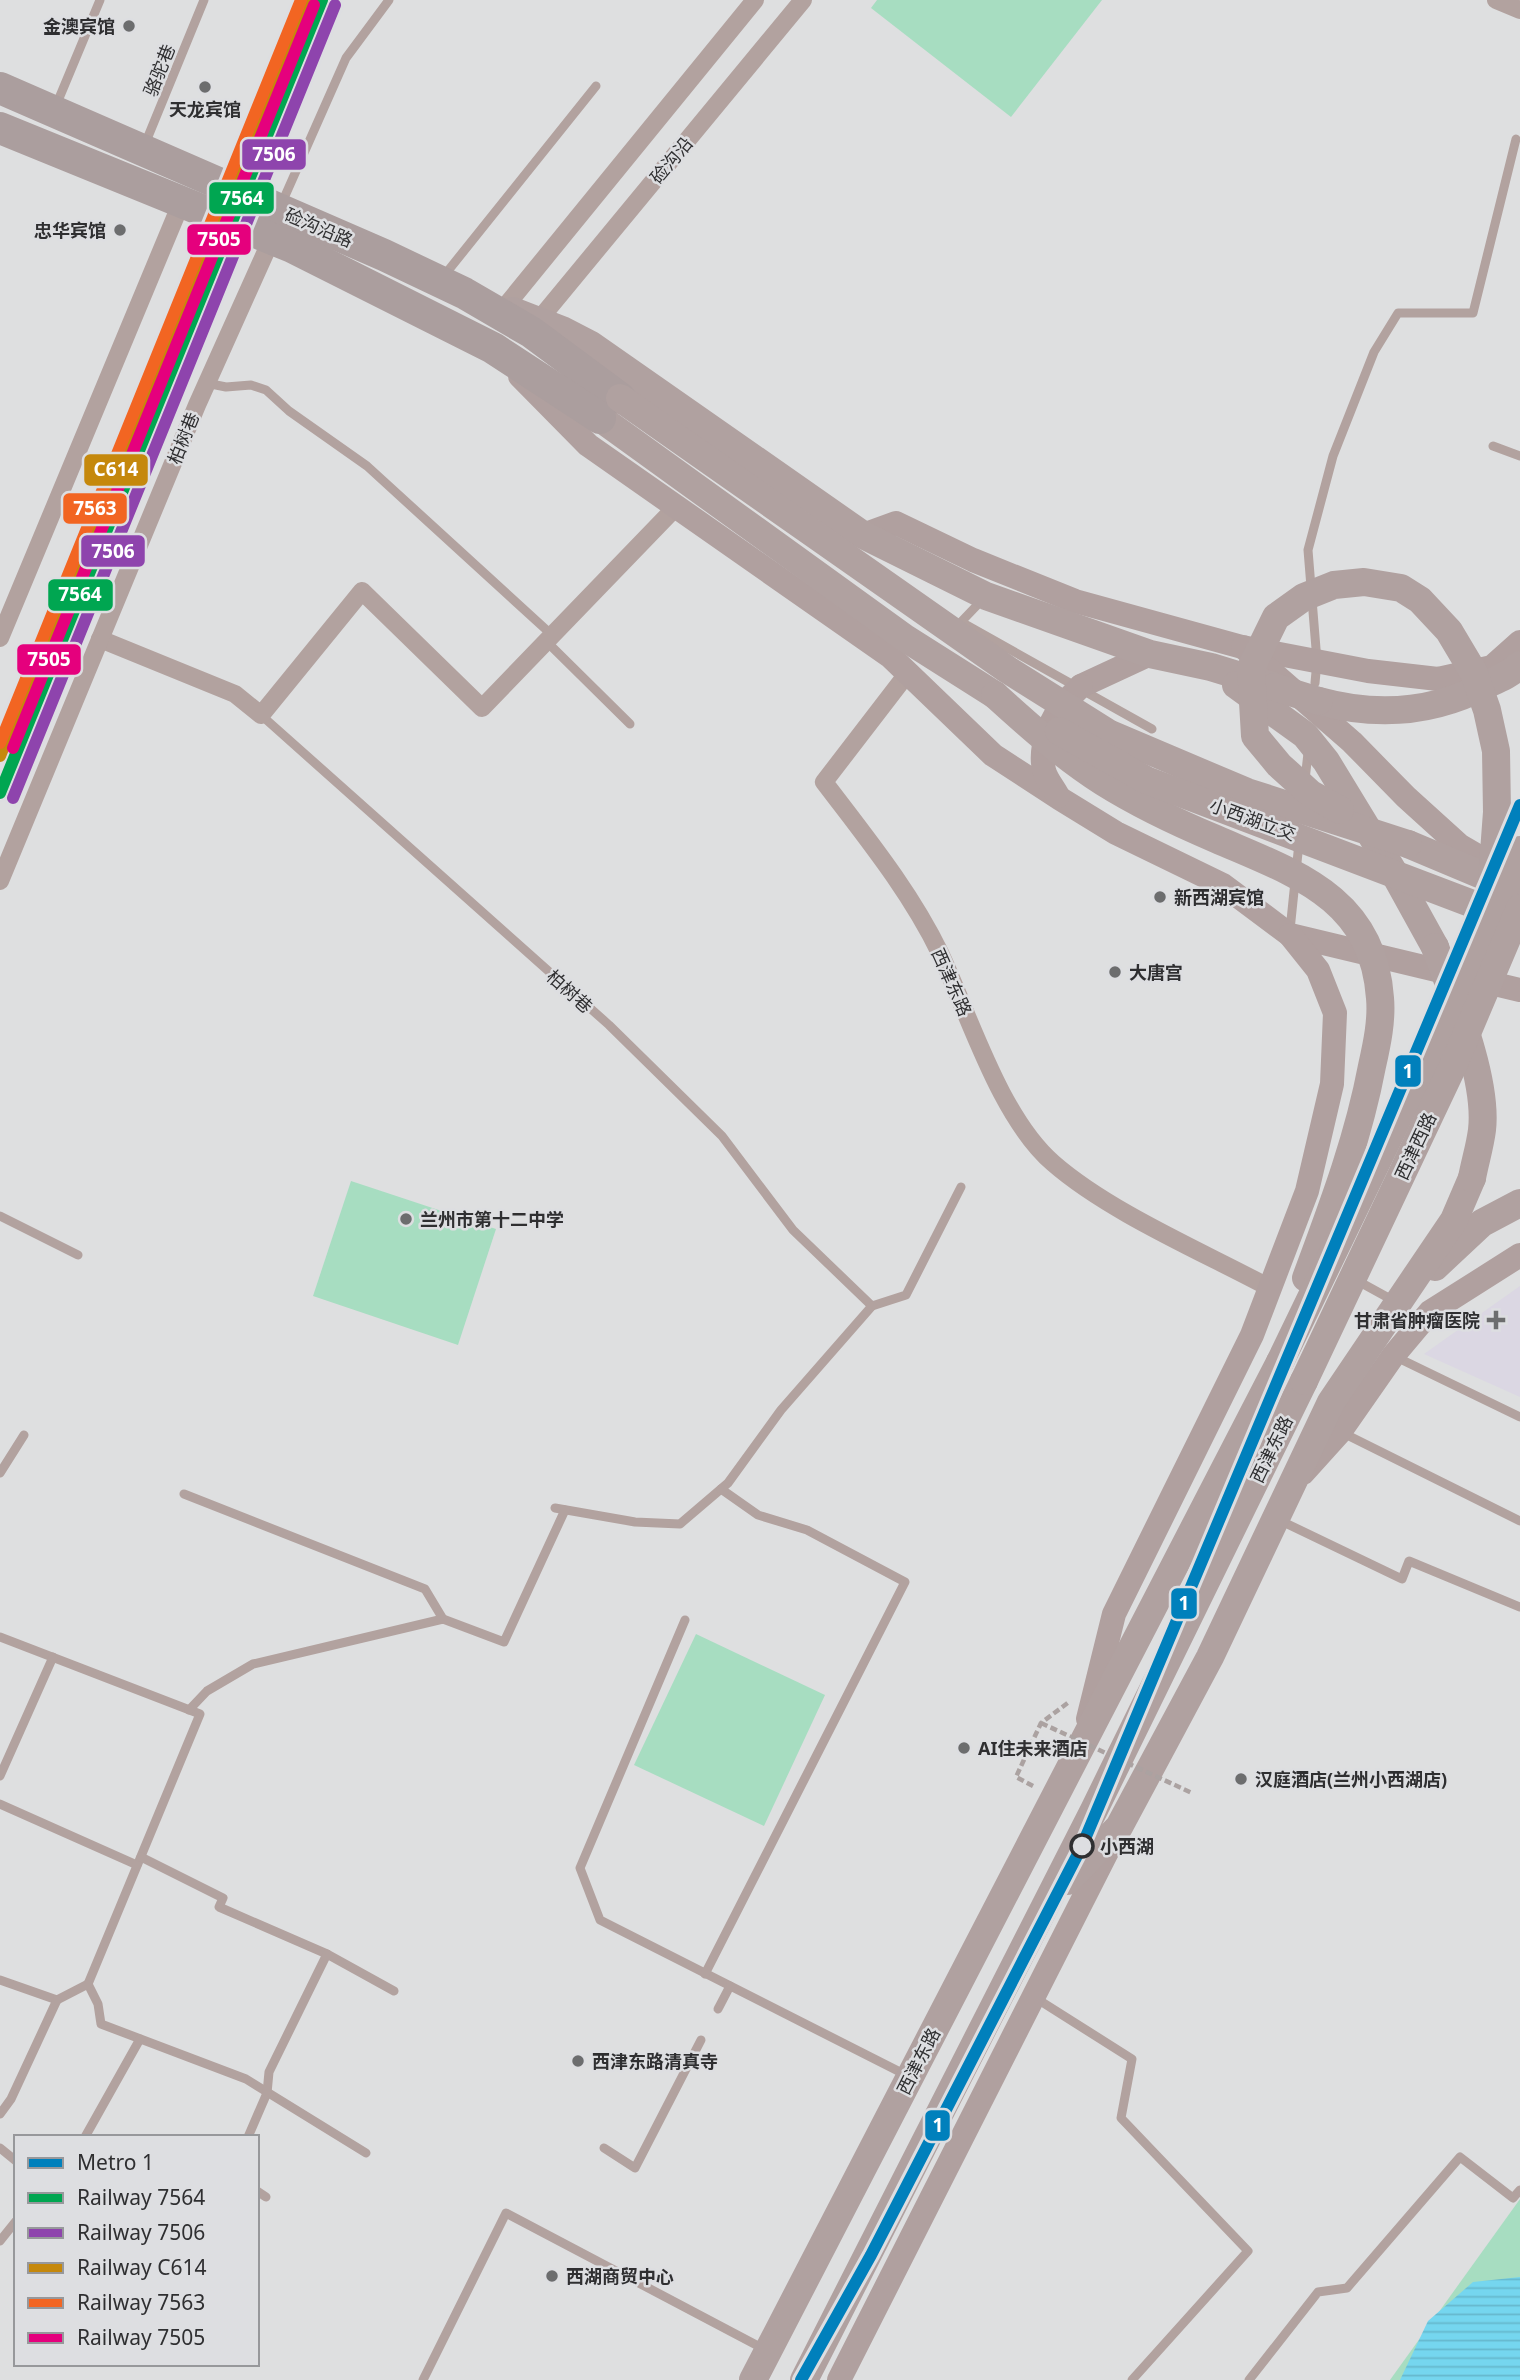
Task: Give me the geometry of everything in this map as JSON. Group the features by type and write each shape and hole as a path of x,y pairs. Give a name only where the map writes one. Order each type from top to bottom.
{"highway":[{"name":"硷沟沿路","path":"0,88 143,151 493,348 610,408"},
{"name":"硷沟沿路","path":"0,128 181,201 276,224 452,287 531,332 610,408"}],"main road":[{"path":"452,287 591,345 863,535 986,596 1150,654 1211,667 1274,687 1317,682 1375,710 1416,710 1462,698 1520,665"},
{"path":"610,408 905,638 995,695 1043,738 1103,782 1189,828 1311,882 1345,912 1359,931 1377,975 1381,999 1374,1056 1348,1164 1306,1278 1186,1542"},
{"path":"610,408 1110,734 1247,792 1519,883"},
{"path":"1408,844 1311,794 1279,765 1255,736 1251,668 1276,617 1304,597 1334,584 1377,584 1401,588 1420,600 1449,631 1474,673 1488,710 1496,751 1497,842 1488,932"},
{"path":"1048,1901 1119,1827 1278,1520 1331,1402 1454,1220 1472,1178 1482,1128 1480,1094 1460,1013 1435,947 1393,871 1305,735 1211,667"},
{"name":"小西湖立交","path":"995,695 1146,780 1520,922"},
{"name":"西津东路","path":"753,2380 1280,1362 1488,932 1520,850"},
{"name":"西津西路","path":"1304,1381 1453,1066 1520,908"},
{"path":"1398,1303 1482,1223 1520,1203"},
{"name":"西津东路","path":"804,2380 1048,1901 1304,1381"}],"street":[{"name":"硷沟沿","path":"504,308 755,0"},
{"name":"硷沟沿","path":"538,321 803,0"},
{"path":"1496,0 1520,10"},
{"path":"0,638 181,201"},
{"name":"柏树巷","path":"0,881 206,383 276,224"},
{"path":"493,348 588,445 891,657 993,755 1059,798 1116,833 1223,885 1290,935 1520,990"},
{"path":"261,715 362,591 482,708 676,507"},
{"path":"863,535 896,523 972,560 1075,601 1242,647 1317,682 1438,679 1492,667 1520,642"},
{"name":"柏树巷","path":"100,639 235,694 261,715"},
{"path":"1242,647 1352,742 1459,845 1519,883"},
{"path":"1059,798 1044,771 1045,741 1056,711 1073,694 1150,654"},
{"name":"西津东路","path":"907,674 824,782 904,891 939,952 1002,1091 1051,1162 1092,1192 1270,1288"},
{"name":"西津东路","path":"1082,1742 1114,1614 1252,1335 1307,1191 1332,1084 1335,1013 1318,970 1290,935"},
{"path":"1296,1482 1340,1432 1393,1356 1430,1312 1514,1263"},
{"path":"839,2380 1119,1827"}],"lane":[{"path":"52,113 100,0"},
{"name":"骆驼巷","path":"143,151 204,0"},
{"path":"276,224 346,58 388,0"},
{"path":"452,287 596,86"},
{"path":"1317,682 1308,550 1333,456 1374,352 1398,313 1472,313 1516,139"},
{"path":"206,383 226,387 251,385 266,390 289,411 367,466 549,638 629,724"},
{"path":"1493,446 1520,456"},
{"path":"986,596 961,622 1152,729"},
{"name":"柏树巷","path":"261,715 608,1025 722,1136 793,1230 872,1306"},
{"path":"1301,817 1317,757"},
{"path":"1290,935 1300,830"},
{"path":"189,1710 207,1691 253,1664 443,1619 504,1642 560,1509 635,1522 680,1524 721,1489 781,1410 872,1306 905,1296 961,1187"},
{"path":"0,1216 78,1255"},
{"path":"1287,1243 1336,1269"},
{"path":"1349,1276 1398,1303"},
{"path":"1393,1356 1520,1417"},
{"path":"1340,1432 1520,1521"},
{"path":"0,1474 24,1435"},
{"path":"705,1974 905,1582 807,1530 758,1515 721,1489"},
{"path":"184,1494 425,1589 443,1619"},
{"path":"1278,1520 1402,1579 1409,1561 1520,1607"},
{"path":"685,1620 580,1868 600,1920 910,2077"},
{"path":"0,1637 200,1714 88,1984 57,2000 11,2099 0,2113"},
{"path":"1,1772 53,1657"},
{"path":"0,1804 223,1898 219,1907 327,1954 394,1991"},
{"path":"249,2135 267,2093 269,2073 327,1954"},
{"path":"0,1980 57,2000"},
{"path":"88,1984 98,2004 101,2024 246,2079 366,2153"},
{"path":"718,2009 730,1986"},
{"path":"1034,1997 1132,2059 1121,2118 1248,2251 1132,2380"},
{"path":"86,2135 140,2039"},
{"path":"604,2148 635,2168 701,2040"},
{"path":"0,2148 14,2159"},
{"path":"1249,2380 1318,2292 1347,2288 1460,2157 1513,2198 1520,2190"},
{"path":"259,2192 266,2197"},
{"path":"423,2380 506,2213 768,2351"},
{"path":"0,2241 14,2224"}],"path":[{"path":"1016,1777 1041,1723 1192,1793"}],"shaded area":[{"name":"甘肃省肿瘤医院","path":"1520,1286 1520,1397 1424,1354"}],"green space":[{"path":"877,0 1102,0 1011,117 871,8"},
{"path":"351,1181 496,1229 458,1345 313,1296"},
{"path":"696,1634 825,1695 764,1826 634,1765"},
{"path":"1520,2199 1520,2380 1390,2380"}],"water":[{"path":"1520,2277 1520,2380 1400,2380 1428,2321 1473,2282"}],"metro line":[{"name":"1","path":"801,2380 871,2255 1082,1846 1520,805"}],"rail line":[{"name":"7563","path":"0,743 301,0"},
{"name":"C614","path":"0,756 307,0"},
{"name":"7564","path":"0,793 322,0"},
{"name":"7505","path":"13,748 314,5"},
{"name":"7506","path":"13,798 335,5"}],"place":[{"name":"金澳宾馆","path":"129,26"},
{"name":"天龙宾馆","path":"205,87"},
{"name":"忠华宾馆","path":"120,230"},
{"name":"新西湖宾馆","path":"1160,897"},
{"name":"大唐宫","path":"1115,972"},
{"name":"兰州市第十二中学","path":"406,1219"},
{"name":"甘肃省肿瘤医院","path":"1496,1320"},
{"name":"AI住未来酒店","path":"964,1748"},
{"name":"汉庭酒店(兰州小西湖店)","path":"1241,1779"},
{"name":"小西湖","path":"1082,1846"},
{"name":"西津东路清真寺","path":"578,2061"},
{"name":"西湖商贸中心","path":"552,2276"}]}
